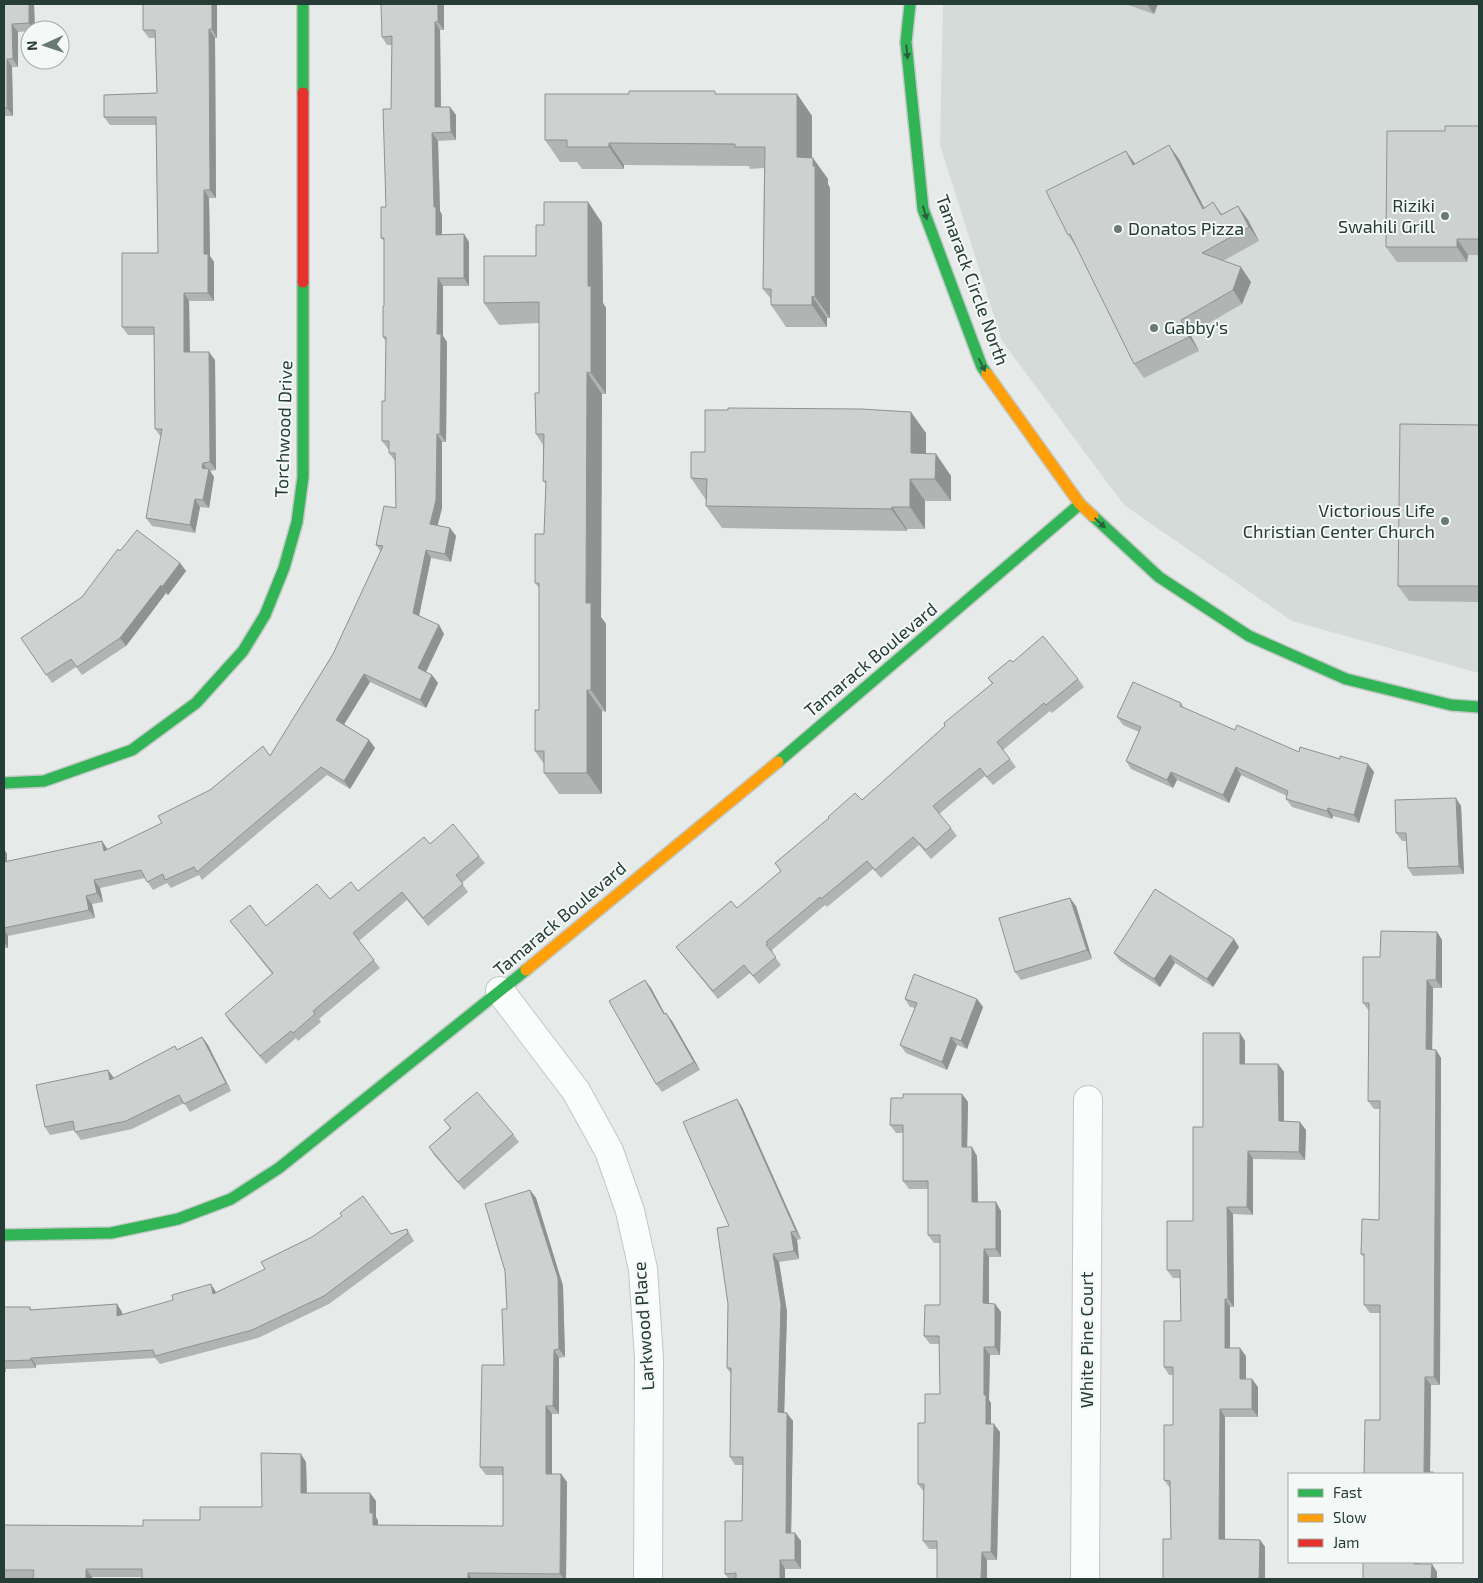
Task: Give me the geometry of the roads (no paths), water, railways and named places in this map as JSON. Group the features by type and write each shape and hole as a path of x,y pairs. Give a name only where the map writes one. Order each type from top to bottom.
{"street":[{"name":"Torchwood Drive","path":"4,783 44,781 132,750 196,703 242,652 265,615 284,568 297,522 303,477 303,4"},
{"name":"Tamarack Circle North","path":"910,4 906,42 923,209 982,367 1080,504 1159,577 1248,636 1346,679 1450,705 1479,707"},
{"name":"Tamarack Boulevard","path":"4,1235 61,1235 111,1232 178,1219 231,1199 279,1168 500,991 779,761 1080,504"},
{"name":"Larkwood Place","path":"500,991 576,1091 609,1151 630,1211 643,1269 649,1358 648,1579"},
{"name":"White Pine Court","path":"1085,1579 1088,1100"}],"place":[{"name":"Riziki Swahili Grill","path":"1445,216"},
{"name":"Donatos Pizza","path":"1118,229"},
{"name":"Gabby's","path":"1154,328"},
{"name":"Victorious Life Christian Center Church","path":"1445,521"}]}
